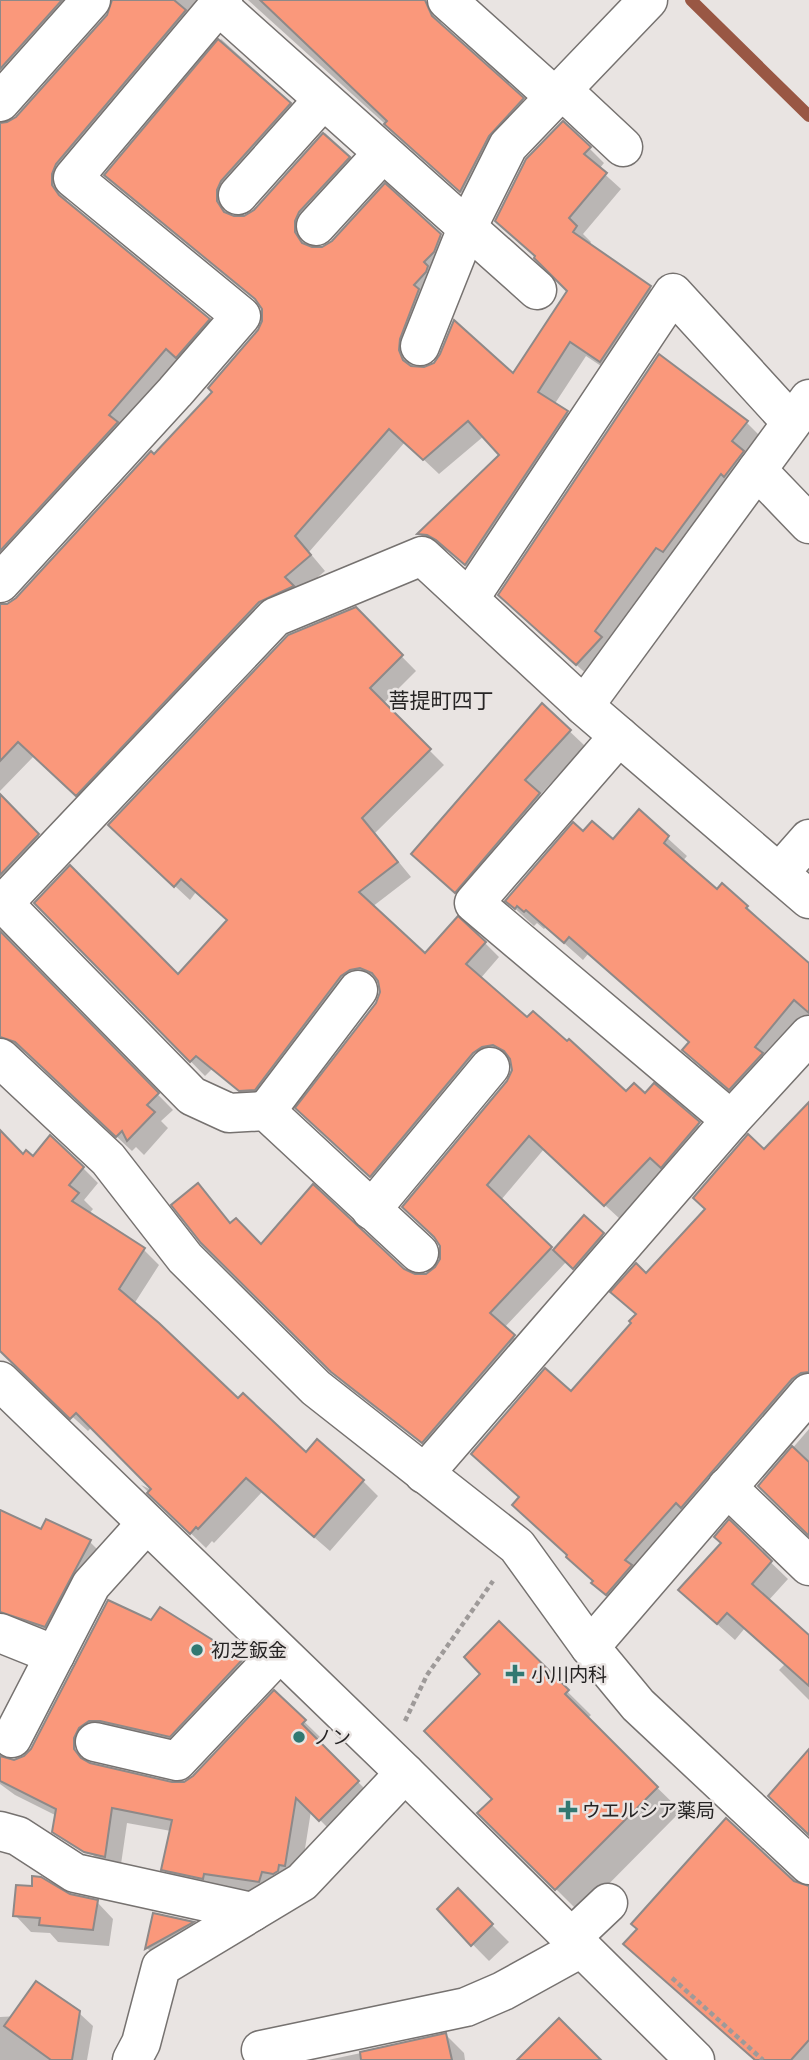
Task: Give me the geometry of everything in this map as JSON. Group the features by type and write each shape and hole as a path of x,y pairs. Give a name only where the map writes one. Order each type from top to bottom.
{"street":[{"path":"0,102 91,0"},
{"path":"447,0 623,147"},
{"path":"420,346 467,228 508,146 648,0"},
{"path":"0,583 241,316 73,178 220,3 323,100 537,289"},
{"path":"237,195 323,100"},
{"path":"316,226 383,153"},
{"path":"469,599 673,293 800,411 584,706"},
{"path":"757,470 809,524"},
{"path":"419,1254 266,1111 229,1113 192,1096 2,905 275,617 422,556 584,706 809,898"},
{"path":"619,736 474,903 731,1120"},
{"path":"779,873 809,839"},
{"path":"266,1111 358,990"},
{"path":"424,1474 731,1120 809,1035"},
{"path":"0,1058 108,1159 185,1258 316,1388 517,1546 590,1647 714,1795 809,1865"},
{"path":"371,1210 490,1067"},
{"path":"0,1381 695,2060"},
{"path":"590,1647 727,1487 806,1402"},
{"path":"727,1487 809,1566"},
{"path":"12,1738 90,1584 146,1524"},
{"path":"0,1633 55,1655"},
{"path":"95,1742 177,1761 279,1653"},
{"path":"132,2060 141,2043 161,1966 302,1882 396,1765"},
{"path":"0,1831 18,1836 75,1873 253,1912"},
{"path":"261,2050 466,2007 503,1990 576,1943 608,1903"}],"path":[{"path":"396,1765 427,1675 517,1546"},
{"path":"663,1969 763,2060"}],"building":[{"path":"0,0 62,0 0,69"},
{"path":"112,0 174,0 186,10 56,164 52,185 59,195 210,319 176,358 166,349 109,415 118,422 0,551 0,123 16,117 107,15"},
{"path":"260,0 425,0 432,16 524,98 489,136 460,192 384,124 387,121"},
{"path":"218,39 291,103 221,181 217,190 217,201 224,212 244,216 254,210 323,133 350,157 299,212 295,221 295,232 302,243 322,247 332,241 385,183 441,234 434,252 424,262 428,266 426,272 414,285 419,289 400,339 399,350 403,360 411,366 424,367 434,363 454,320 513,373 567,291 535,256 495,221 526,159 563,121 591,147 584,154 607,173 569,218 577,226 573,232 651,286 600,362 570,342 538,392 568,411 465,565 436,540 417,534 499,455 468,421 423,460 389,429 295,536 311,555 285,577 294,586 259,602 76,796 18,742 0,761 0,604 7,604 16,598 151,451 154,454 212,392 208,388 258,330 262,321 262,309 255,299 104,175"},
{"path":"659,354 748,421 732,441 744,451 724,477 721,474 663,552 656,548 595,631 602,637 576,665 498,595"},
{"path":"356,607 403,655 370,688 431,749 362,818 398,862 359,892 425,953 458,916 486,942 466,964 527,1017 533,1011 567,1041 569,1039 626,1091 634,1083 645,1093 654,1083 700,1122 661,1168 650,1158 604,1206 529,1136 487,1185 552,1247 490,1313 515,1335 422,1443 331,1372 201,1243 171,1205 198,1183 230,1223 236,1218 261,1244 313,1184 404,1269 415,1274 426,1274 440,1259 440,1246 402,1207 507,1081 512,1070 510,1059 504,1051 493,1045 482,1047 473,1053 370,1177 295,1108 376,1003 380,992 378,981 372,973 360,968 341,976 255,1090 239,1091 196,1056 190,1062 34,903 70,865 178,974 227,920 181,879 174,887 108,825 288,635"},
{"path":"542,703 571,730 525,780 540,793 455,893 411,854"},
{"path":"0,794 39,834 0,875"},
{"path":"639,809 669,836 664,843 717,889 722,883 748,906 746,908 809,963 809,1013 794,1000 755,1047 763,1053 729,1090 682,1050 689,1042 569,937 564,943 526,910 524,912 517,906 515,909 505,901 573,822 583,831 592,821 613,839"},
{"path":"0,931 159,1093 147,1105 155,1112 127,1141 122,1131 116,1137 15,1042 0,1037"},
{"path":"809,1102 809,1372 801,1373 792,1379 681,1508 676,1503 625,1560 632,1565 606,1595 512,1505 519,1497 471,1454 545,1368 571,1391 636,1314 610,1292 636,1263 646,1273 705,1209 693,1198 748,1134 764,1149"},
{"path":"0,1130 23,1154 26,1150 33,1156 50,1135 84,1167 69,1185 79,1193 72,1201 145,1248 119,1289 238,1398 243,1393 306,1452 317,1439 364,1480 314,1537 246,1478 198,1529 196,1527 190,1534 147,1493 151,1489 76,1413 70,1419 0,1351"},
{"path":"584,1215 604,1233 573,1269 553,1250"},
{"path":"792,1446 809,1462 809,1536 758,1486"},
{"path":"0,1510 41,1529 46,1519 91,1540 45,1627 0,1612"},
{"path":"729,1519 772,1561 752,1584 809,1635 809,1686 727,1613 717,1624 678,1590 721,1543 714,1537"},
{"path":"108,1600 151,1620 160,1607 243,1659 170,1737 100,1721 89,1721 79,1728 74,1738 74,1749 81,1758 90,1763 172,1782 184,1782 193,1776 274,1690 306,1720 302,1724 359,1781 319,1821 296,1798 285,1866 279,1865 278,1871 273,1874 262,1872 259,1882 204,1874 203,1879 161,1870 172,1820 112,1808 105,1857 84,1852 52,1832 56,1809 0,1781 0,1756 14,1760 31,1749"},
{"path":"499,1621 569,1690 565,1694 658,1787 555,1890 477,1813 492,1799 424,1731 480,1674 464,1657"},
{"path":"809,1749 809,1835 768,1796"},
{"path":"726,1818 794,1881 809,1886 809,2040 791,2060 755,2060 623,1944 637,1929 631,1924"},
{"path":"32,1876 41,1877 70,1894 98,1900 93,1930 39,1925 40,1918 13,1916 16,1885 32,1886"},
{"path":"458,1888 493,1924 471,1946 437,1909"},
{"path":"153,1913 194,1922 145,1949"},
{"path":"36,1981 80,2011 72,2060 51,2060 4,2026"},
{"path":"559,2018 601,2060 517,2060"},
{"path":"446,2033 452,2060 361,2060 360,2052"}],"waterway":[{"path":"691,0 809,116"}],"place":[{"name":"初芝鈑金","path":"197,1650"},
{"name":"小川内科","path":"515,1674"},
{"name":"ノン","path":"299,1737"},
{"name":"ウエルシア薬局","path":"568,1810"}],"district":[{"name":"菩提町四丁","path":"441,700"}]}
